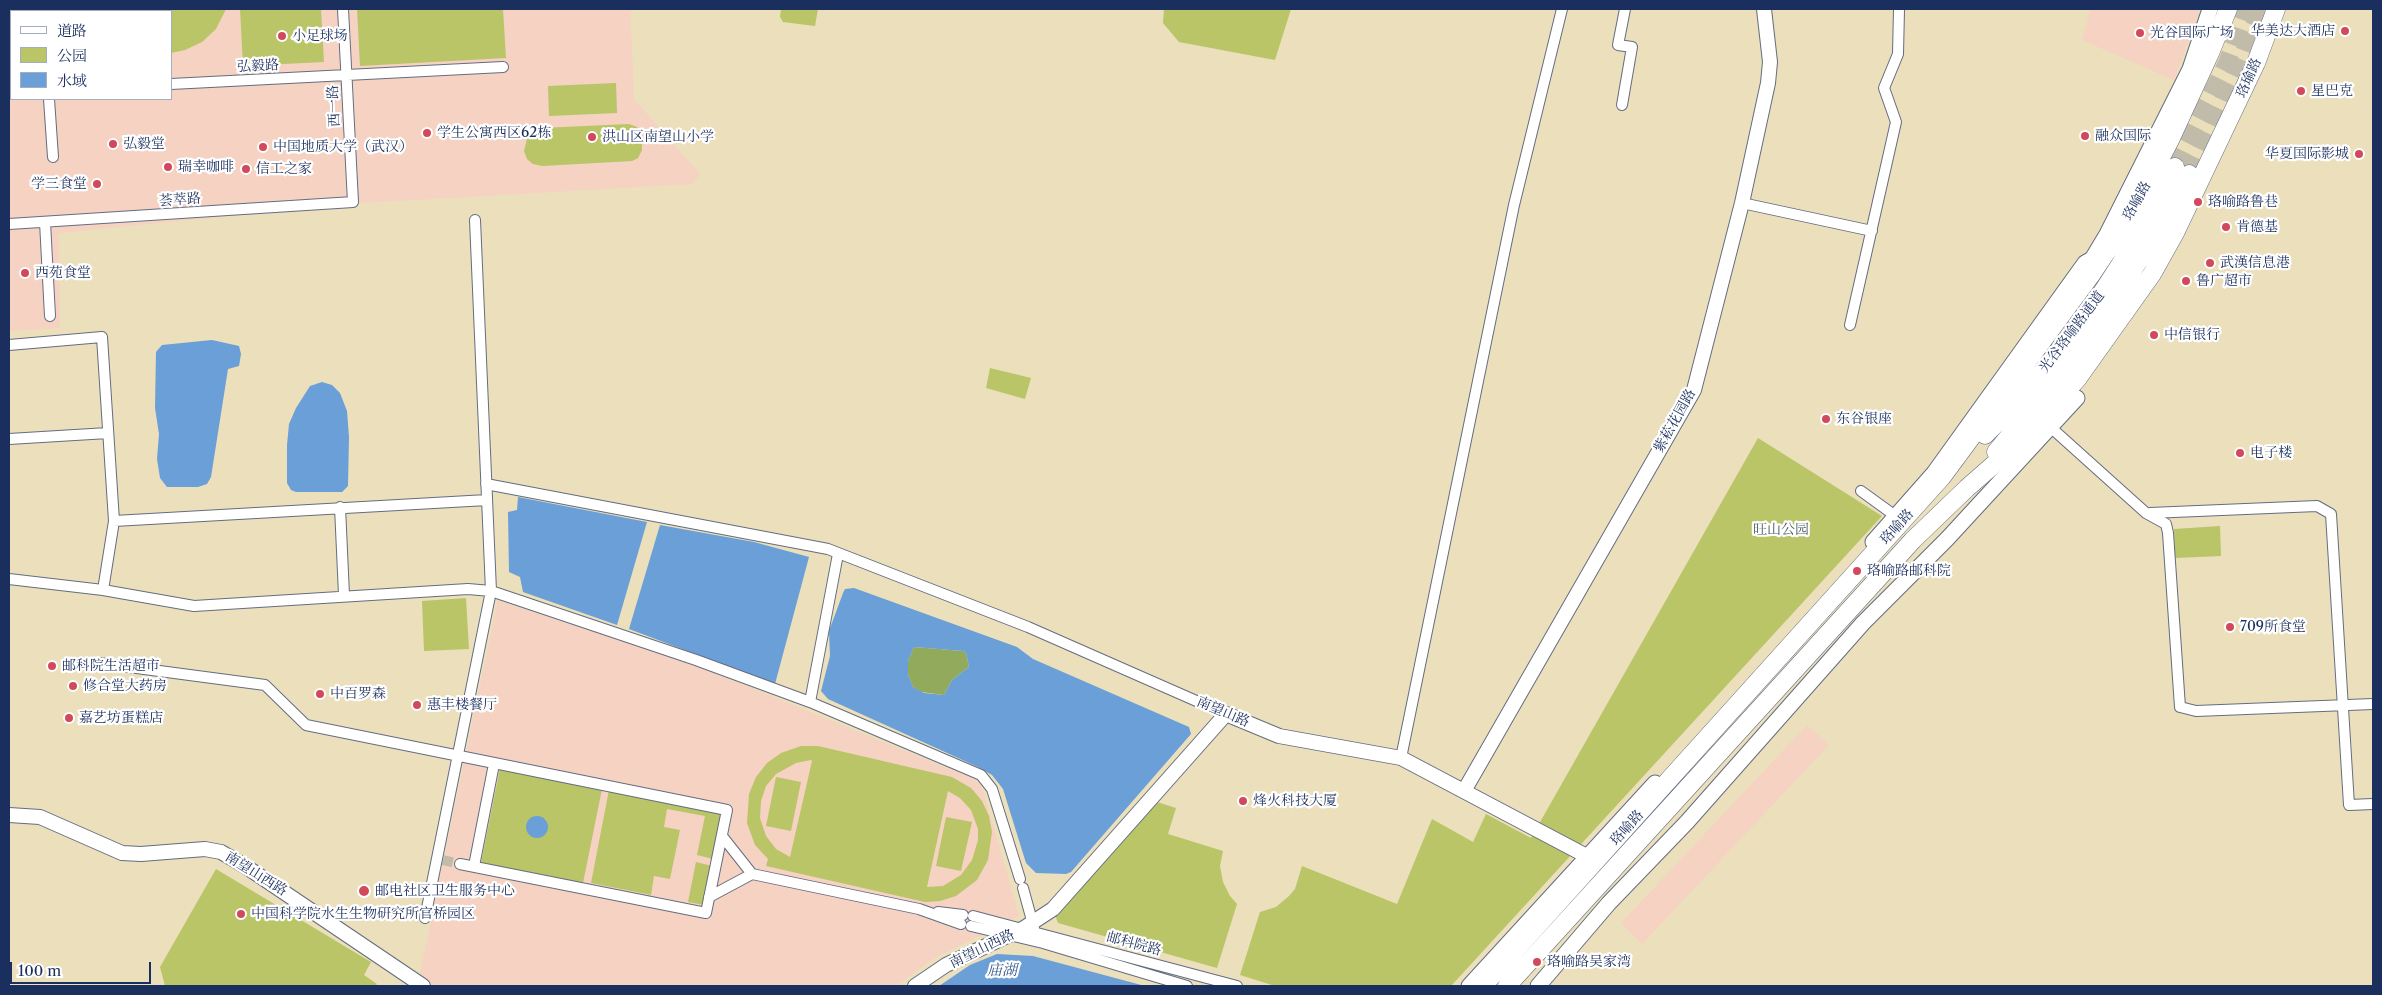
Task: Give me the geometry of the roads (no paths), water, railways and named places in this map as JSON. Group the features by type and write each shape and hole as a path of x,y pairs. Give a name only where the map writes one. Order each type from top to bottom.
{"highway":[{"path":"2264,9 2268,17 2269,31"},
{"name":"珞瑜路","path":"2218,145 2269,31 2276,9"},
{"name":"珞喻路","path":"1483,986 1592,859 1899,518 1942,477 2091,275 2131,215 2170,138 2228,10"},
{"name":"珞喻路","path":"1507,986 1913,540 1967,488 2046,424 2152,274 2176,231 2218,145"},
{"name":"光谷珞喻路通道","path":"1942,477 2016,404 2087,316 2182,170 2166,218 2106,312 2066,368 1967,488"}],"main road":[{"path":"1899,518 1934,473 2085,263 2092,259 2107,234 2190,69 2210,9"},
{"path":"1538,986 1609,904 1687,822 1863,622 1947,539 2046,424 2077,398"},
{"path":"1469,986 1592,859"}],"street":[{"name":"西一路","path":"343,9 353,202"},
{"path":"1401,758 1514,205 1562,9"},
{"path":"1622,105 1632,47 1618,45 1625,9"},
{"name":"紫菘花园路","path":"1464,791 1694,390 1742,203 1769,73 1764,9"},
{"path":"1850,326 1896,122 1884,88 1898,54 1899,9"},
{"name":"弘毅路","path":"172,84 503,67"},
{"path":"49,100 53,157"},
{"name":"荟萃路","path":"9,224 353,202"},
{"path":"1742,203 1872,231"},
{"path":"425,918 440,860 458,757 491,591 475,220"},
{"path":"45,222 50,316"},
{"path":"9,345 102,337 114,521 103,590"},
{"path":"2046,424 2146,513 2166,524 2180,707 2196,711 2373,704"},
{"path":"9,439 108,433"},
{"name":"南望山路","path":"486,484 828,549 1028,627 1279,736 1401,758 1592,859"},
{"path":"1861,491 1899,518"},
{"path":"114,521 487,500"},
{"path":"2146,513 2317,506 2331,514 2349,805 2373,804"},
{"path":"340,507 344,595"},
{"path":"810,702 838,554"},
{"path":"9,579 103,590 194,606 344,595 468,589 491,591 696,660 810,702 964,767 986,779 992,789 1022,883 1031,931"},
{"path":"99,663 265,686 306,725 727,810 706,913 460,864"},
{"name":"南望山西路","path":"915,986 946,965 1010,935 1031,931 1067,895 1226,714"},
{"path":"474,866 494,764"},
{"name":"南望山西路","path":"9,815 40,818 122,853 141,854 205,849 220,852 245,866 423,986"},
{"path":"722,836 752,874 967,920 1031,931 1187,986"},
{"path":"709,897 752,874"},
{"path":"967,920 1010,935"},
{"name":"邮科院路","path":"1031,931 1237,986"}],"water":[{"path":"212,340 239,346 241,354 239,366 228,369 211,477 207,484 198,487 167,487 160,478 157,459 159,434 155,408 156,352 162,345"},
{"path":"322,382 332,385 340,393 347,411 349,437 348,486 342,492 296,492 291,490 287,483 289,424 296,408 310,386"},
{"path":"518,497 647,522 617,625 523,592 520,577 509,572 508,512 517,510"},
{"path":"660,525 754,542 809,557 775,684 629,629"},
{"path":"854,588 1017,647 1033,659 1189,727 1191,734 1071,872 1066,874 1036,873 1026,863 1003,789 992,775 828,699 821,691 830,656 829,631 845,589","holes":["914,647 963,651 966,653 969,667 952,680 944,695 924,693 913,687 908,674 908,661"]},
{"path":"537,816 545,819 548,827 545,835 537,838 529,835 526,827 529,819"},
{"name":"庙湖","path":"997,954 1033,956 1145,986 939,986 970,965"}],"tunnel":[{"path":"2175,167 2227,63 2247,9"},
{"path":"2189,174 2238,68 2261,9"},
{"path":"443,860 460,864"}],"place":[{"name":"华美达大酒店","path":"2345,31"},
{"name":"光谷国际广场","path":"2140,33"},
{"name":"小足球场","path":"282,36"},
{"name":"星巴克","path":"2301,91"},
{"name":"学生公寓西区62栋","path":"427,133"},
{"name":"融众国际","path":"2085,136"},
{"name":"洪山区南望山小学","path":"592,137"},
{"name":"弘毅堂","path":"113,144"},
{"name":"中国地质大学（武汉）","path":"263,147"},
{"name":"华夏国际影城","path":"2359,154"},
{"name":"瑞幸咖啡","path":"168,167"},
{"name":"信工之家","path":"246,169"},
{"name":"学三食堂","path":"97,184"},
{"name":"珞喻路鲁巷","path":"2198,202"},
{"name":"肯德基","path":"2226,227"},
{"name":"武漢信息港","path":"2210,263"},
{"name":"西苑食堂","path":"25,273"},
{"name":"鲁广超市","path":"2186,281"},
{"name":"中信银行","path":"2154,335"},
{"name":"东谷银座","path":"1826,419"},
{"name":"电子楼","path":"2240,453"},
{"name":"珞喻路邮科院","path":"1857,571"},
{"name":"709所食堂","path":"2230,627"},
{"name":"邮科院生活超市","path":"52,666"},
{"name":"修合堂大药房","path":"73,686"},
{"name":"中百罗森","path":"320,694"},
{"name":"惠丰楼餐厅","path":"417,705"},
{"name":"嘉艺坊蛋糕店","path":"69,718"},
{"name":"烽火科技大厦","path":"1243,801"},
{"name":"邮电社区卫生服务中心","path":"364,891"},
{"name":"中国科学院水生生物研究所官桥园区","path":"241,914"},
{"name":"珞喻路吴家湾","path":"1537,962"}],"park label":[{"name":"旺山公园","path":"1781,530"}]}
